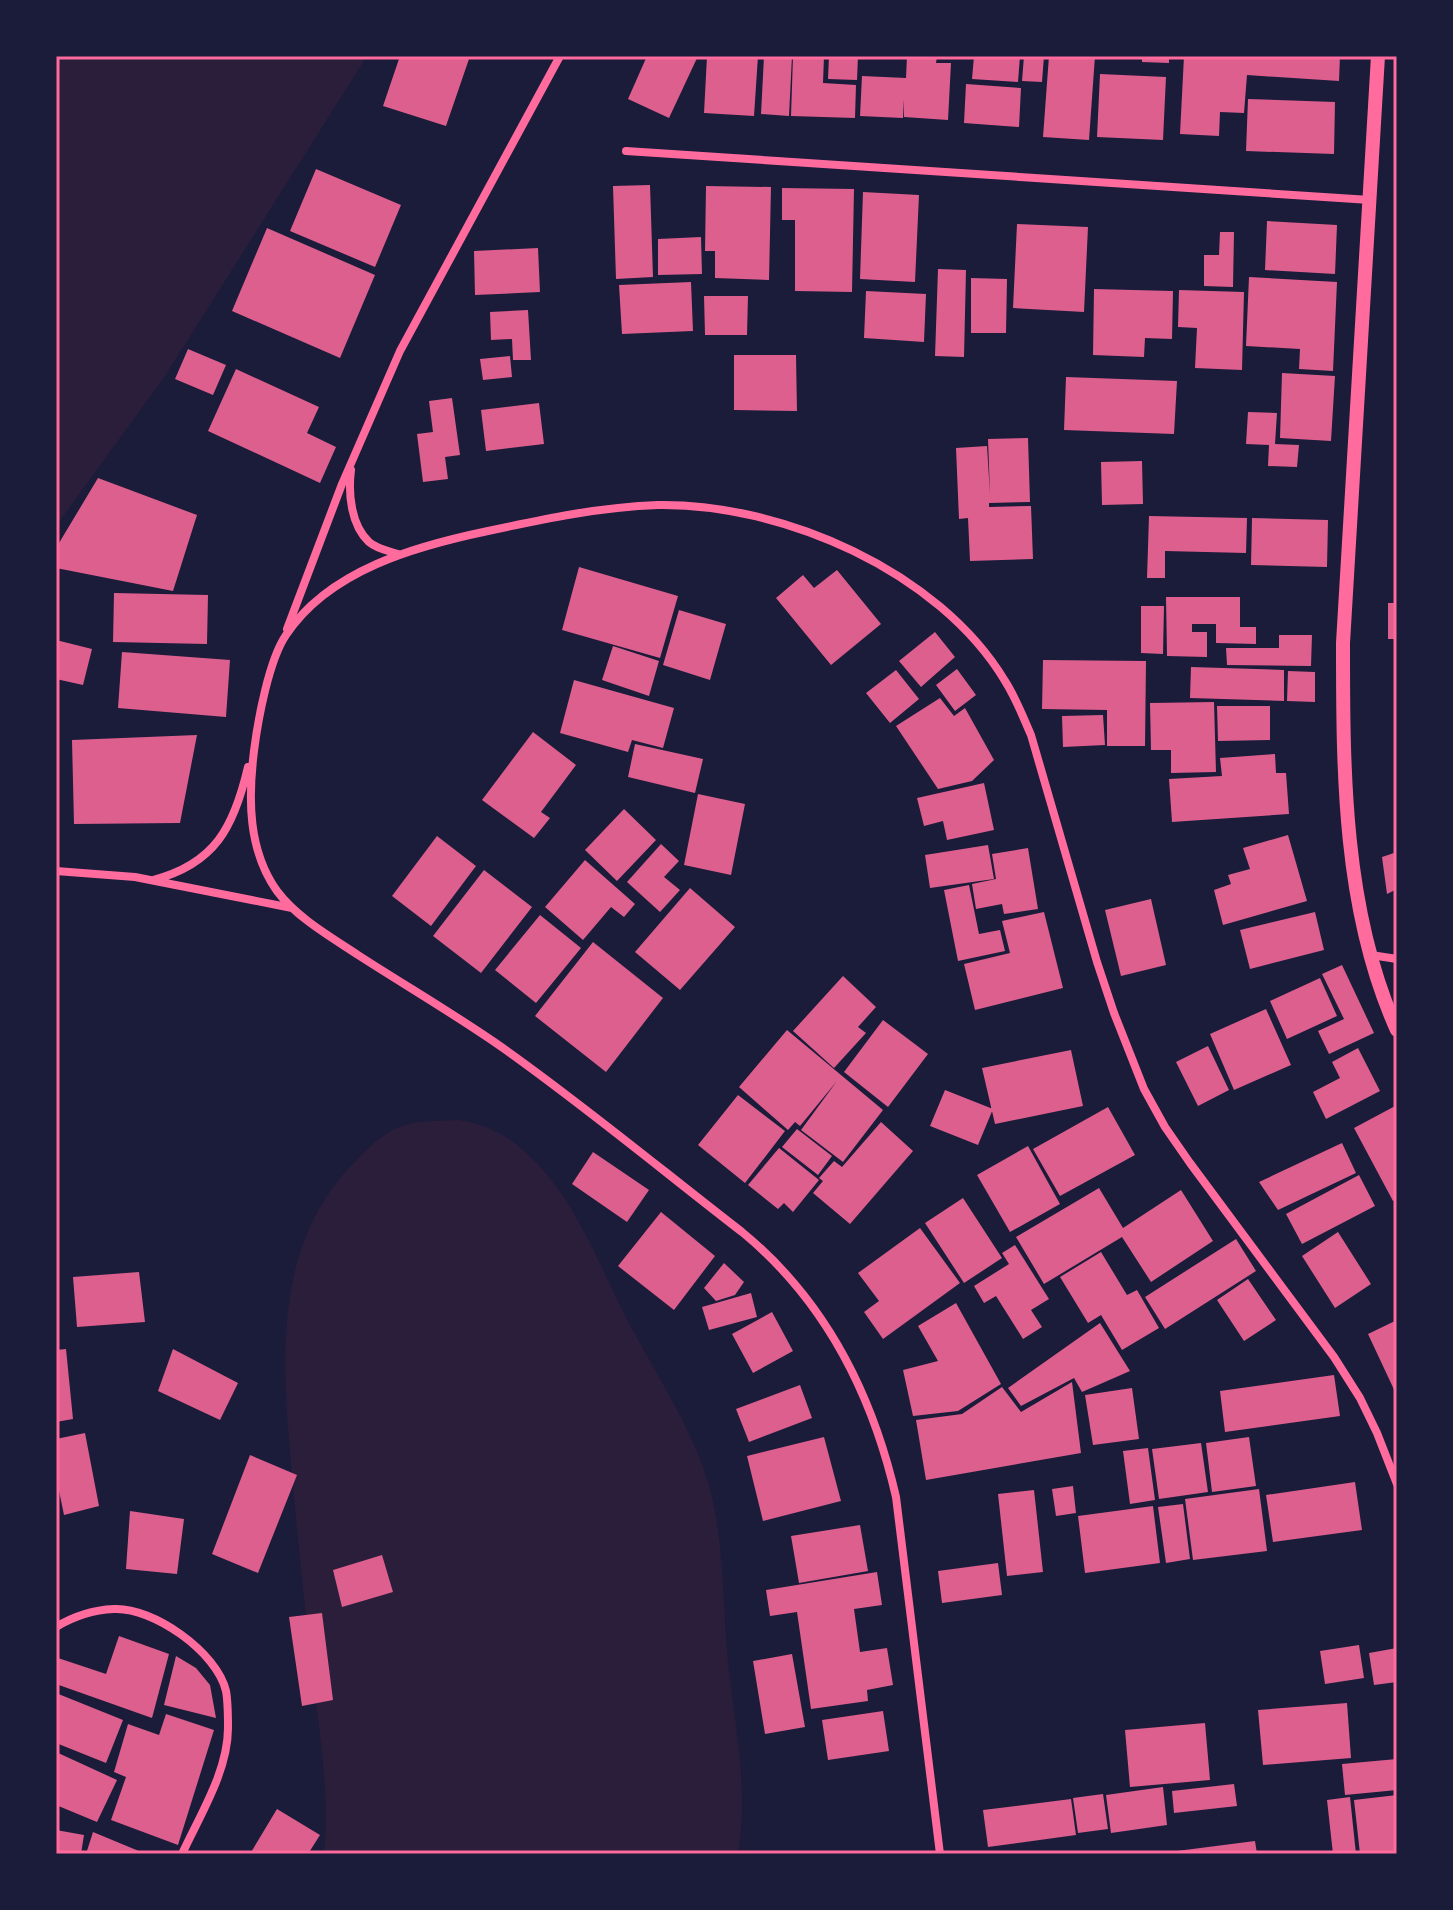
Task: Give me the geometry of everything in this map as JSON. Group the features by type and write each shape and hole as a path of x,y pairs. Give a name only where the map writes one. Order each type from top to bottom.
{"street":[{"path":"151,880 174,874 204,857 218,842 237,807 270,676 353,458 400,351 560,56"},
{"path":"1378,56 1343,672 1343,729 1355,881 1375,973 1397,1030"},
{"path":"626,151 1371,200"},
{"path":"353,458 350,491 355,520 369,542 398,554"},
{"path":"284,636 316,602 362,570 398,554 466,535 591,510 661,505 734,511 793,526 878,565 932,601 966,632 1005,680 1031,735 1101,975 1144,1089 1190,1163 1354,1388 1377,1433 1397,1484"},
{"path":"257,727 250,797 257,851 278,893 292,908 329,936 504,1049 730,1222 769,1254 823,1318 839,1344 866,1398 896,1497 940,1854"},
{"path":"56,871 151,880 292,908"},
{"path":"1371,955 1397,959"},
{"path":"56,1627 78,1614 116,1608 143,1613 197,1647 214,1666 226,1690 228,1730 225,1752 182,1854"}],"shaded area":[{"path":"56,56 367,56 165,376 56,526"},
{"path":"459,1120 501,1134 523,1150 557,1188 584,1232 701,1461 713,1504 720,1549 728,1662 742,1782 738,1854 324,1854 326,1810 323,1766 288,1424 288,1308 295,1271 307,1235 324,1201 348,1169 371,1145 391,1131 428,1121"}],"building":[{"path":"400,56 460,56 469,59 446,126 383,106"},
{"path":"647,56 698,56 669,118 628,99"},
{"path":"707,56 758,56 754,116 704,113"},
{"path":"764,56 792,56 789,116 761,114"},
{"path":"793,56 824,56 823,83 856,85 855,118 791,116"},
{"path":"829,56 858,56 857,80 828,79"},
{"path":"907,56 937,56 936,63 951,63 948,120 904,117 904,99 903,118 860,116 862,76 906,78"},
{"path":"974,56 1020,56 1018,82 972,79"},
{"path":"1024,56 1044,56 1042,82 1022,81"},
{"path":"1049,56 1095,56 1089,140 1043,137"},
{"path":"1142,56 1169,56 1169,63 1142,62"},
{"path":"1184,56 1340,56 1339,81 1247,75 1244,113 1220,112 1219,136 1180,134"},
{"path":"1100,74 1166,77 1163,140 1097,137"},
{"path":"966,84 1021,88 1019,127 964,123"},
{"path":"1248,99 1335,102 1334,154 1246,151"},
{"path":"316,169 401,205 375,267 290,231"},
{"path":"650,185 653,277 616,279 613,186"},
{"path":"706,186 771,187 769,280 715,278 715,251 705,251"},
{"path":"782,188 854,189 852,292 795,291 795,220 782,220"},
{"path":"863,192 919,195 915,282 860,279"},
{"path":"1267,221 1337,225 1335,274 1265,270"},
{"path":"1017,224 1088,227 1084,312 1013,308"},
{"path":"267,228 375,275 340,358 232,311"},
{"path":"1220,232 1234,232 1233,287 1204,286 1204,255 1219,255"},
{"path":"701,237 702,274 658,275 658,239"},
{"path":"538,248 540,292 475,295 474,251"},
{"path":"938,269 966,270 964,357 935,356"},
{"path":"1249,277 1337,282 1333,371 1299,369 1300,349 1246,346"},
{"path":"971,278 1007,279 1006,333 971,333"},
{"path":"691,282 693,331 622,334 619,285"},
{"path":"1094,289 1173,291 1172,339 1145,338 1144,357 1093,355"},
{"path":"1179,290 1244,292 1242,370 1195,368 1197,328 1178,327"},
{"path":"866,291 926,294 924,342 864,338"},
{"path":"704,296 748,296 747,335 705,335"},
{"path":"528,310 531,360 513,360 512,339 491,340 490,312"},
{"path":"188,349 226,365 213,395 175,379"},
{"path":"734,355 796,355 797,411 734,410"},
{"path":"510,356 512,377 483,380 480,359"},
{"path":"236,369 319,407 307,433 336,447 320,483 208,431"},
{"path":"1282,373 1335,376 1331,441 1280,438"},
{"path":"1066,377 1177,381 1174,434 1064,430"},
{"path":"452,398 460,455 445,457 448,479 423,482 417,434 433,432 429,401"},
{"path":"539,403 544,444 486,451 481,410"},
{"path":"1248,412 1277,413 1275,444 1299,445 1297,467 1268,466 1269,445 1246,444"},
{"path":"1028,438 1030,502 989,503 989,507 1031,506 1033,559 970,561 968,518 959,519 956,448 987,446 990,494 988,439"},
{"path":"1142,461 1143,504 1102,505 1101,462"},
{"path":"98,478 197,515 173,591 56,568 56,548"},
{"path":"1149,516 1247,518 1246,553 1165,551 1165,578 1147,578"},
{"path":"1252,518 1328,520 1327,567 1251,565"},
{"path":"579,567 678,596 660,658 562,630"},
{"path":"837,570 881,624 831,665 776,598 803,575 814,588"},
{"path":"114,593 208,595 207,644 113,642"},
{"path":"1166,597 1240,597 1240,627 1256,627 1256,644 1216,643 1216,624 1192,624 1192,632 1207,632 1207,657 1167,656"},
{"path":"1388,603 1397,603 1397,639 1388,639"},
{"path":"1141,606 1164,606 1163,654 1141,653"},
{"path":"679,610 726,624 710,680 663,665"},
{"path":"935,632 955,657 921,687 899,661"},
{"path":"1279,635 1312,635 1311,666 1227,665 1226,648 1279,648"},
{"path":"56,640 92,649 83,685 56,679"},
{"path":"613,646 659,661 649,696 602,680"},
{"path":"122,652 230,660 226,717 118,708"},
{"path":"1043,660 1146,661 1145,746 1107,746 1107,710 1042,709"},
{"path":"1191,667 1284,670 1284,701 1190,698"},
{"path":"957,669 976,695 955,711 936,685"},
{"path":"896,670 919,699 890,723 866,693"},
{"path":"1288,671 1315,672 1315,702 1287,701"},
{"path":"574,680 674,708 663,748 632,740 628,752 560,733"},
{"path":"940,698 954,716 965,708 994,760 972,781 938,789 896,726"},
{"path":"1214,702 1216,772 1171,773 1171,750 1151,750 1150,703"},
{"path":"1217,706 1270,706 1270,740 1218,741"},
{"path":"1103,715 1105,745 1063,747 1062,716"},
{"path":"533,732 576,765 541,812 550,818 534,838 482,800"},
{"path":"197,735 180,823 74,824 72,740"},
{"path":"635,744 703,759 695,793 628,777"},
{"path":"1275,754 1276,773 1286,773 1289,814 1172,822 1169,779 1222,776 1220,758"},
{"path":"984,783 994,830 947,840 943,821 924,826 917,798"},
{"path":"698,794 745,804 731,875 684,865"},
{"path":"624,809 656,840 617,881 585,850"},
{"path":"1288,835 1307,901 1223,925 1214,890 1231,884 1228,875 1250,869 1243,848"},
{"path":"437,836 476,866 431,926 392,896"},
{"path":"661,844 679,861 664,877 680,890 660,912 627,882"},
{"path":"988,845 994,879 930,888 925,855"},
{"path":"1028,848 1038,909 1004,914 1002,904 976,909 972,884 996,879 992,854"},
{"path":"1397,852 1397,889 1387,894 1382,857"},
{"path":"585,860 635,904 624,917 611,907 583,940 545,907"},
{"path":"484,870 532,907 481,973 433,936"},
{"path":"969,885 979,934 1000,930 1005,951 958,961 944,890"},
{"path":"690,888 735,927 680,990 635,952"},
{"path":"1151,899 1166,965 1121,976 1105,910"},
{"path":"1044,912 1063,988 975,1010 964,964 1010,953 1002,921"},
{"path":"1315,912 1324,950 1250,969 1240,930"},
{"path":"540,915 581,948 536,1003 495,970"},
{"path":"593,942 663,998 606,1072 535,1016"},
{"path":"1342,965 1374,1033 1329,1054 1318,1031 1344,1019 1322,974"},
{"path":"843,976 876,1007 858,1027 866,1033 834,1068 793,1031"},
{"path":"1320,978 1337,1016 1287,1039 1270,1001"},
{"path":"1266,1009 1291,1065 1234,1090 1210,1034"},
{"path":"883,1020 928,1054 888,1107 844,1072"},
{"path":"787,1030 883,1110 843,1162 801,1130 837,1081 800,1126 795,1122 788,1130 739,1087"},
{"path":"1208,1046 1229,1090 1198,1106 1176,1062"},
{"path":"1358,1048 1380,1091 1326,1119 1313,1092 1340,1078 1332,1062"},
{"path":"1071,1050 1083,1106 995,1124 982,1068"},
{"path":"945,1090 993,1109 978,1145 930,1126"},
{"path":"738,1095 785,1131 745,1183 698,1145"},
{"path":"1397,1105 1397,1199 1393,1201 1354,1128"},
{"path":"1108,1107 1135,1155 1060,1196 1033,1149"},
{"path":"881,1122 913,1151 850,1224 813,1193 823,1181 819,1178 834,1161 842,1167"},
{"path":"797,1129 832,1156 818,1175 782,1147"},
{"path":"1342,1143 1356,1173 1278,1210 1259,1182"},
{"path":"1028,1146 1060,1204 1010,1232 977,1175"},
{"path":"779,1148 819,1180 793,1212 784,1203 778,1209 748,1185"},
{"path":"593,1152 649,1190 627,1222 572,1184"},
{"path":"1359,1175 1375,1206 1302,1244 1286,1214"},
{"path":"1099,1188 1123,1228 1181,1190 1213,1241 1151,1282 1122,1237 1044,1284 1016,1237"},
{"path":"963,1198 1002,1258 964,1283 925,1223"},
{"path":"661,1212 715,1256 674,1310 618,1266"},
{"path":"920,1228 960,1283 883,1339 864,1312 879,1301 858,1273"},
{"path":"1338,1232 1371,1284 1335,1308 1302,1256"},
{"path":"1236,1239 1256,1271 1165,1329 1145,1297"},
{"path":"1015,1245 1049,1299 1031,1310 1042,1327 1023,1339 996,1296 984,1303 974,1286 1009,1264 1002,1253"},
{"path":"1101,1252 1127,1295 1137,1290 1159,1328 1122,1350 1101,1315 1088,1323 1060,1277"},
{"path":"724,1263 744,1282 735,1295 716,1301 704,1288"},
{"path":"139,1272 145,1322 77,1327 73,1277"},
{"path":"1248,1279 1276,1320 1244,1341 1217,1300"},
{"path":"751,1293 757,1317 709,1330 702,1307"},
{"path":"956,1303 1001,1384 958,1411 913,1416 903,1370 938,1361 918,1326"},
{"path":"772,1312 793,1351 753,1373 732,1334"},
{"path":"1397,1320 1397,1396 1368,1334"},
{"path":"1100,1323 1130,1371 1082,1392 1074,1378 1021,1406 1008,1388"},
{"path":"66,1349 73,1419 56,1422 56,1350"},
{"path":"173,1349 238,1383 220,1420 158,1391"},
{"path":"1334,1375 1340,1416 1225,1432 1220,1391"},
{"path":"1072,1382 1081,1453 926,1480 916,1420 962,1414 1002,1387 1021,1412"},
{"path":"800,1385 812,1418 749,1442 736,1409"},
{"path":"1132,1388 1139,1439 1093,1445 1085,1395"},
{"path":"85,1433 99,1506 64,1515 56,1476 56,1439"},
{"path":"824,1437 841,1501 763,1521 747,1456"},
{"path":"1249,1437 1256,1486 1212,1492 1206,1443"},
{"path":"1201,1443 1208,1492 1159,1499 1152,1449"},
{"path":"1148,1448 1155,1500 1130,1504 1123,1451"},
{"path":"250,1455 297,1475 258,1573 212,1554"},
{"path":"1355,1482 1362,1530 1273,1542 1266,1495"},
{"path":"1073,1486 1076,1513 1056,1516 1052,1489"},
{"path":"1259,1489 1267,1551 1193,1560 1185,1499"},
{"path":"1034,1490 1043,1572 1007,1576 998,1494"},
{"path":"1183,1504 1190,1559 1166,1563 1158,1507"},
{"path":"1153,1506 1160,1563 1085,1573 1078,1516"},
{"path":"130,1511 184,1519 177,1574 126,1569"},
{"path":"860,1525 868,1571 799,1583 791,1536"},
{"path":"382,1555 393,1592 342,1607 333,1570"},
{"path":"998,1563 1002,1595 942,1603 938,1571"},
{"path":"877,1572 882,1605 854,1609 860,1652 887,1648 893,1685 867,1690 868,1701 811,1709 797,1612 770,1616 766,1590"},
{"path":"322,1613 333,1700 302,1706 289,1617"},
{"path":"119,1636 169,1654 152,1718 56,1684 58,1658 106,1674"},
{"path":"1359,1645 1364,1678 1325,1684 1320,1651"},
{"path":"1397,1648 1397,1682 1374,1685 1369,1653"},
{"path":"792,1654 805,1727 765,1734 753,1661"},
{"path":"176,1656 196,1668 210,1685 216,1718 164,1705"},
{"path":"56,1693 123,1720 106,1763 56,1743"},
{"path":"1347,1703 1351,1758 1263,1765 1258,1710"},
{"path":"883,1711 889,1751 828,1760 822,1720"},
{"path":"166,1714 214,1730 178,1845 111,1820 126,1777 114,1772 128,1724 159,1735"},
{"path":"1205,1723 1210,1780 1130,1787 1125,1730"},
{"path":"56,1752 117,1780 97,1822 56,1805"},
{"path":"1397,1759 1397,1790 1345,1795 1342,1764"},
{"path":"1234,1784 1237,1806 1174,1813 1172,1791"},
{"path":"1163,1787 1167,1825 1111,1833 1106,1795"},
{"path":"1103,1794 1108,1829 1078,1833 1073,1798"},
{"path":"1397,1795 1397,1854 1360,1854 1354,1800"},
{"path":"1350,1797 1356,1854 1333,1854 1327,1800"},
{"path":"1071,1799 1076,1835 988,1847 983,1810"},
{"path":"277,1809 320,1835 308,1854 250,1854"},
{"path":"56,1830 84,1835 81,1854 56,1854"},
{"path":"93,1832 146,1854 86,1854"},
{"path":"1255,1841 1257,1854 1169,1854 1169,1852"}]}
